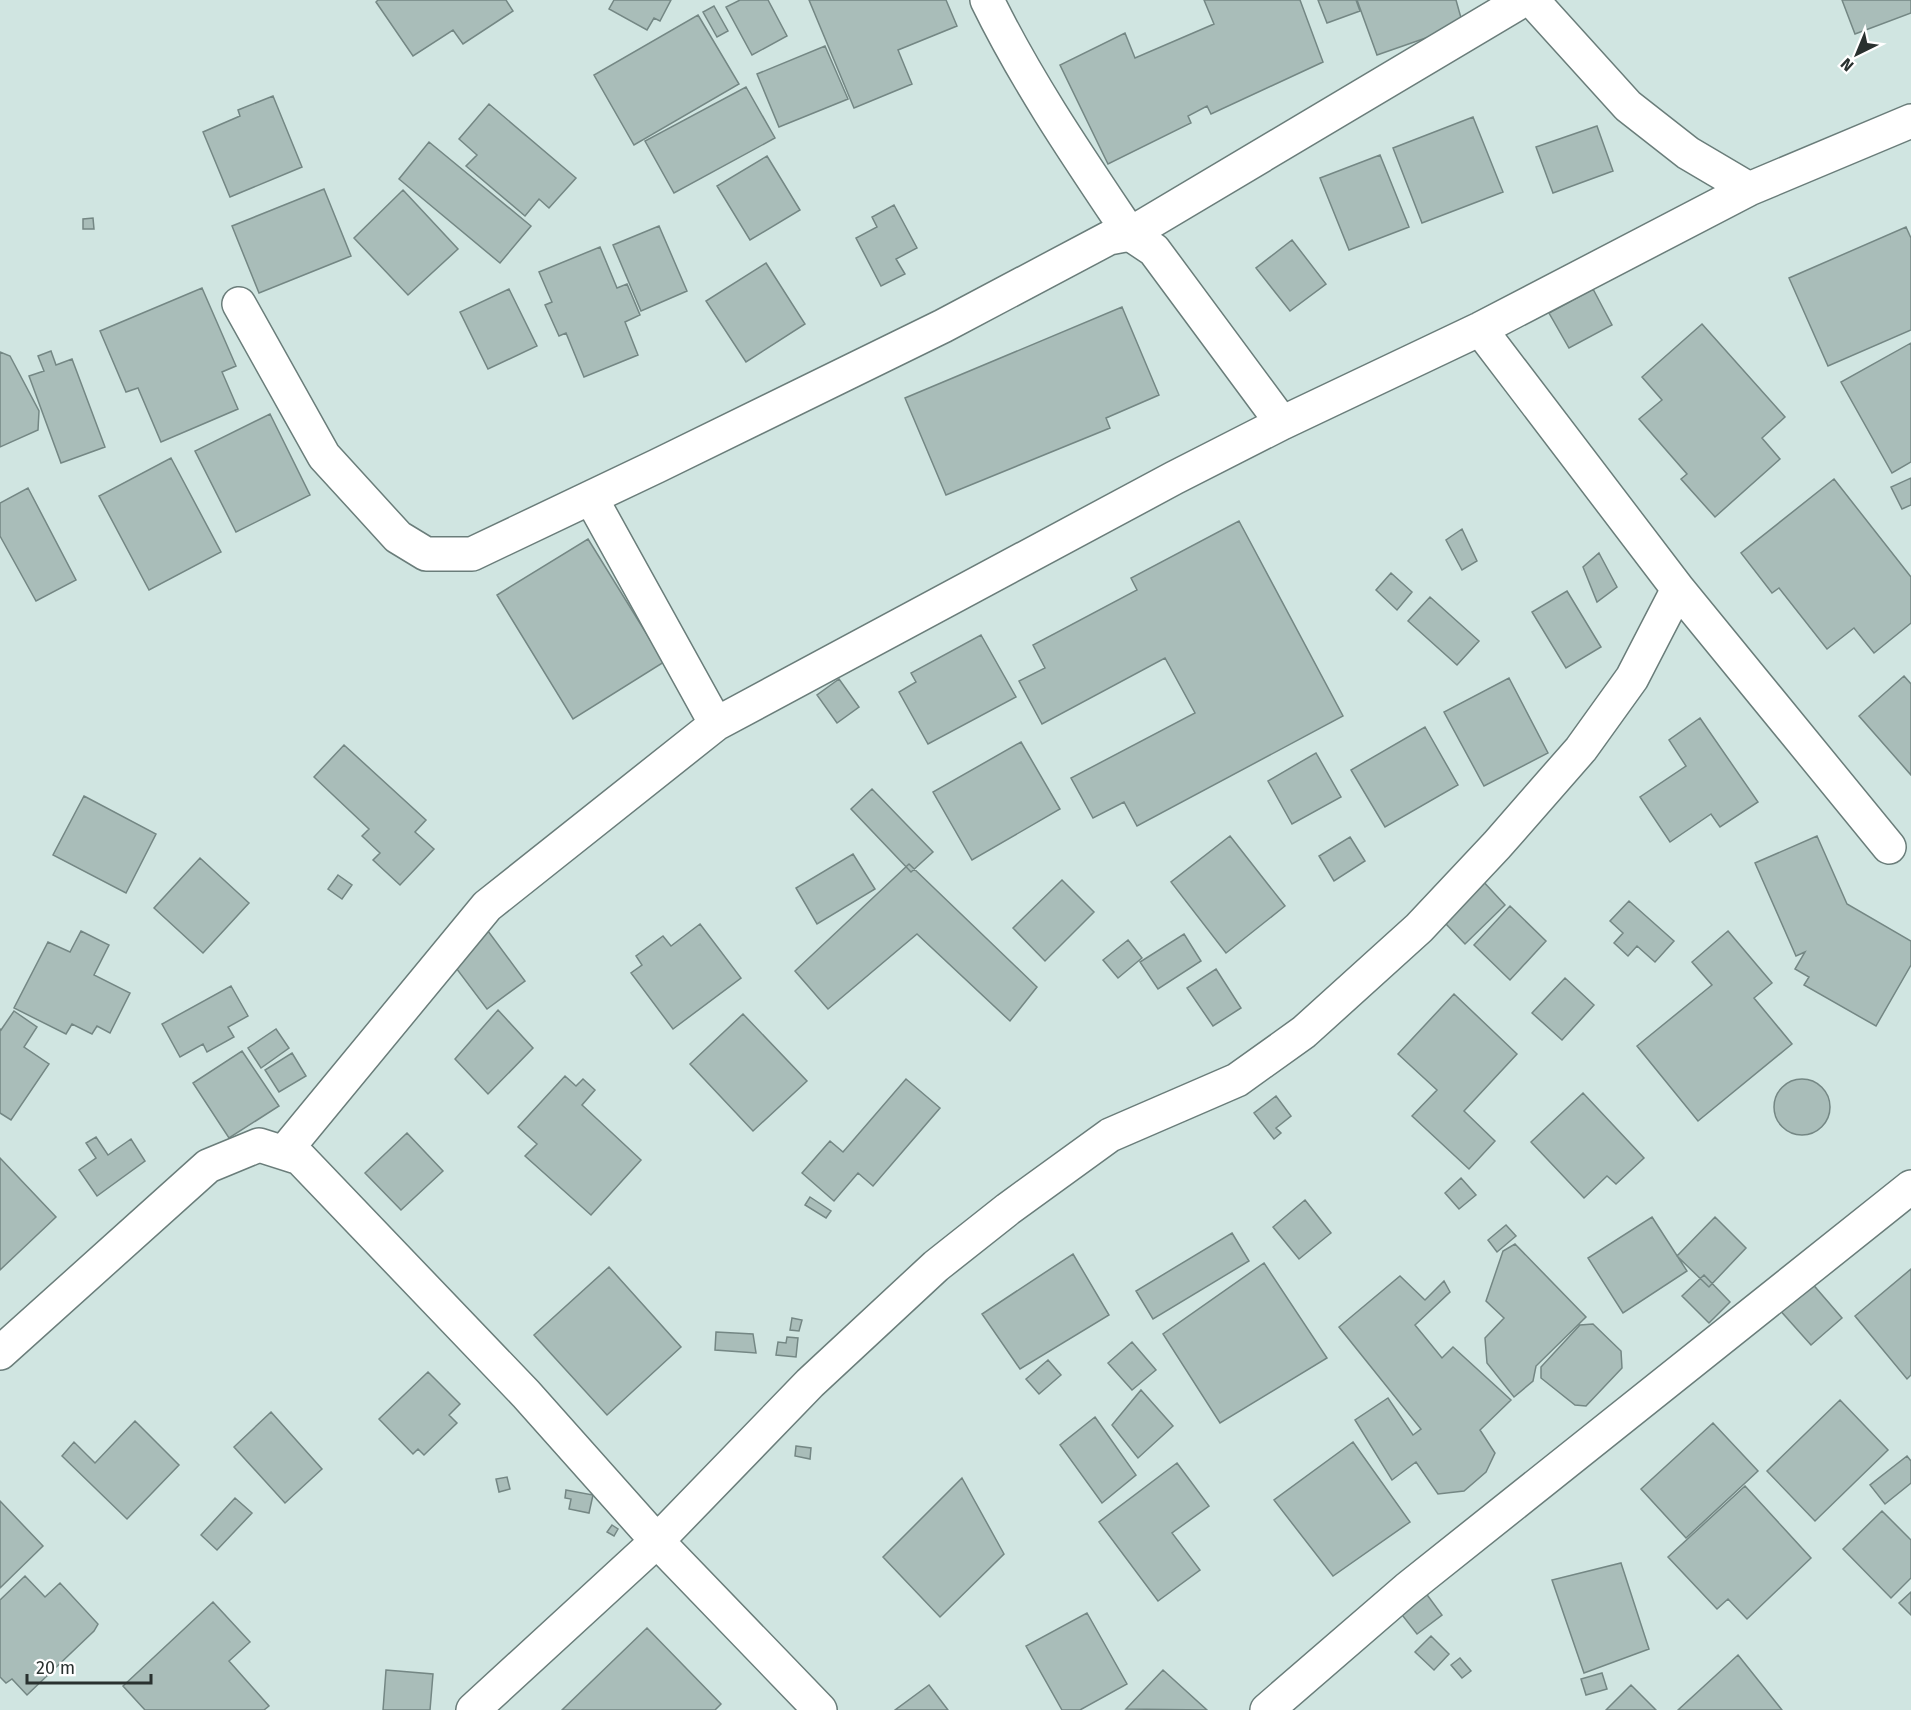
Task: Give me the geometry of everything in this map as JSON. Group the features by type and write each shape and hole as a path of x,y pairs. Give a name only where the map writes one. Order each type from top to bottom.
{"street":[{"path":"987,0 1000,27 1070,143 1130,234 1154,250 1282,423"},
{"path":"239,304 324,456 398,537 426,554 472,554 943,326 1109,238 1130,234 1523,0"},
{"path":"1532,0 1628,106 1688,153 1749,189"},
{"path":"820,1710 657,1541 518,1386 300,1158 285,1151 487,906 716,724 1154,489 1282,423 1480,328 1749,189 1911,121"},
{"path":"1480,328 1678,589 1889,847"},
{"path":"591,498 716,724"},
{"path":"472,1710 657,1541 810,1383 936,1266 1017,1202 1110,1135 1237,1080 1304,1032 1419,927 1497,845 1581,749 1632,678 1678,589"},
{"path":"0,1353 208,1166 259,1145 300,1158"},
{"path":"1268,1710 1407,1589 1911,1187"}],"building":[{"path":"378,0 506,0 513,11 463,44 453,30 413,56 376,2"},
{"path":"614,0 671,0 660,21 654,18 647,30 609,9"},
{"path":"740,0 768,0 787,36 752,55 726,7"},
{"path":"809,0 946,0 957,26 898,50 912,84 854,108"},
{"path":"1204,0 1300,0 1323,62 1211,114 1207,106 1188,116 1191,123 1108,164 1060,65 1125,33 1135,58 1214,24"},
{"path":"1318,0 1356,0 1360,11 1327,23"},
{"path":"1357,0 1456,0 1463,25 1377,55"},
{"path":"1842,0 1911,0 1911,13 1855,34"},
{"path":"714,6 728,31 717,37 703,12"},
{"path":"698,15 739,84 634,145 594,75"},
{"path":"825,46 848,99 779,127 757,74"},
{"path":"746,87 775,138 674,193 645,141"},
{"path":"273,96 302,167 230,197 203,132 240,116 238,110"},
{"path":"489,104 576,178 549,208 539,199 525,216 466,166 477,155 459,139"},
{"path":"1473,117 1503,192 1422,223 1393,148"},
{"path":"1597,126 1613,171 1553,193 1536,147"},
{"path":"429,142 531,226 500,263 399,179"},
{"path":"1380,155 1409,227 1349,250 1320,178"},
{"path":"767,156 800,210 750,240 717,186"},
{"path":"324,189 351,256 259,293 232,226"},
{"path":"403,190 458,249 408,295 354,238"},
{"path":"894,205 917,248 896,259 905,274 881,286 856,238 877,227 872,217"},
{"path":"93,218 94,229 83,229 83,219"},
{"path":"659,226 687,291 641,311 613,245"},
{"path":"1906,227 1911,238 1911,330 1828,366 1789,278"},
{"path":"1292,240 1326,284 1290,311 1256,268"},
{"path":"600,247 617,288 627,284 640,315 625,322 638,355 584,377 566,333 559,336 545,305 552,302 539,272"},
{"path":"766,263 805,324 746,362 706,301"},
{"path":"202,288 236,366 222,372 238,409 161,442 138,388 126,392 100,331"},
{"path":"509,289 537,346 488,369 460,312"},
{"path":"1593,289 1612,325 1569,348 1549,313"},
{"path":"1122,307 1159,395 1106,418 1110,428 946,495 905,398"},
{"path":"1702,324 1785,417 1762,438 1780,459 1715,517 1681,479 1687,474 1639,419 1662,400 1642,377"},
{"path":"1911,343 1911,462 1892,473 1841,382"},
{"path":"51,351 56,365 72,359 105,447 61,463 29,376 44,371 38,356"},
{"path":"0,352 10,356 39,411 38,430 0,447"},
{"path":"270,414 310,495 236,532 195,451"},
{"path":"171,458 221,552 149,590 99,496"},
{"path":"1911,478 1911,505 1902,509 1891,487"},
{"path":"1834,479 1911,577 1911,623 1874,653 1854,628 1827,649 1779,588 1772,593 1741,553"},
{"path":"28,488 76,580 36,601 0,536 0,503"},
{"path":"1239,521 1343,716 1137,826 1124,802 1093,818 1071,778 1195,713 1165,658 1042,724 1019,681 1045,668 1033,645 1137,590 1131,578"},
{"path":"1462,529 1477,561 1462,570 1446,540"},
{"path":"588,539 664,662 573,719 497,595"},
{"path":"1599,553 1617,587 1597,602 1583,567"},
{"path":"1391,573 1412,592 1397,610 1376,590"},
{"path":"1567,591 1601,647 1566,668 1532,612"},
{"path":"1430,597 1479,641 1457,665 1408,621"},
{"path":"981,635 1016,697 928,744 899,692 916,682 911,673"},
{"path":"1904,676 1911,684 1911,775 1859,716"},
{"path":"1509,678 1548,753 1484,786 1444,712"},
{"path":"839,679 859,707 837,723 817,695"},
{"path":"1700,718 1758,802 1720,827 1711,814 1670,842 1640,797 1686,766 1669,740"},
{"path":"1425,727 1458,785 1385,827 1351,770"},
{"path":"1021,742 1060,809 972,860 933,792"},
{"path":"344,745 426,820 415,832 434,849 400,885 373,860 380,853 362,836 369,829 314,777"},
{"path":"1316,753 1341,797 1292,824 1268,781"},
{"path":"872,789 933,852 911,872 851,809"},
{"path":"84,796 156,834 126,893 53,855"},
{"path":"1230,836 1285,906 1226,953 1171,882"},
{"path":"1817,836 1847,904 1911,941 1911,965 1876,1026 1804,985 1809,977 1795,969 1805,952 1796,956 1755,863"},
{"path":"1350,837 1365,861 1334,881 1319,856"},
{"path":"853,854 875,889 817,924 796,888"},
{"path":"200,858 249,903 203,953 154,908"},
{"path":"909,864 1037,987 1010,1021 917,934 828,1009 795,971"},
{"path":"1468,865 1505,905 1465,944 1427,904"},
{"path":"338,875 352,885 342,899 328,889"},
{"path":"1062,880 1094,912 1045,961 1013,928"},
{"path":"1629,901 1674,941 1655,962 1637,946 1628,956 1614,943 1623,933 1610,921"},
{"path":"1510,906 1546,941 1510,980 1474,945"},
{"path":"700,924 741,978 673,1029 631,973 642,965 636,956 663,936 671,946"},
{"path":"485,927 525,981 487,1009 447,956"},
{"path":"81,931 109,945 94,975 130,993 110,1033 97,1026 92,1034 72,1024 66,1034 14,1008 48,942 70,952"},
{"path":"1728,931 1772,983 1754,998 1792,1044 1698,1121 1637,1046 1712,985 1692,962"},
{"path":"1184,934 1201,961 1158,989 1140,962"},
{"path":"1128,940 1142,958 1118,978 1103,960"},
{"path":"1216,969 1241,1008 1213,1026 1187,988"},
{"path":"1565,978 1594,1005 1562,1040 1532,1013"},
{"path":"231,986 248,1016 228,1027 234,1037 207,1052 203,1044 180,1057 162,1024"},
{"path":"1454,994 1517,1054 1464,1111 1495,1141 1469,1169 1412,1116 1437,1090 1398,1054"},
{"path":"498,1010 533,1048 488,1094 455,1059"},
{"path":"14,1011 37,1027 24,1047 49,1064 11,1120 0,1113 0,1029"},
{"path":"743,1014 807,1081 753,1131 690,1064"},
{"path":"276,1029 289,1048 261,1068 248,1048"},
{"path":"242,1051 279,1106 229,1138 193,1083"},
{"path":"292,1053 306,1076 279,1092 265,1070"},
{"path":"565,1076 576,1086 583,1079 595,1090 582,1105 641,1160 591,1215 525,1156 537,1144 518,1127"},
{"path":"906,1079 940,1108 873,1186 858,1173 834,1201 802,1173 830,1141 843,1152"},
{"path":"1802,1079 1813,1081 1822,1087 1828,1096 1830,1107 1828,1118 1822,1127 1813,1133 1802,1135 1791,1133 1782,1127 1776,1118 1774,1107 1776,1096 1782,1087 1791,1081"},
{"path":"1583,1093 1644,1158 1616,1184 1607,1176 1584,1198 1531,1142"},
{"path":"1276,1096 1291,1116 1276,1128 1281,1133 1274,1139 1254,1113"},
{"path":"407,1133 443,1171 401,1210 365,1173"},
{"path":"96,1137 108,1155 131,1139 145,1161 97,1196 79,1170 96,1158 86,1143"},
{"path":"0,1158 56,1217 0,1270"},
{"path":"1461,1178 1476,1195 1459,1209 1445,1193"},
{"path":"810,1197 831,1211 826,1218 805,1205"},
{"path":"1305,1200 1331,1233 1299,1259 1273,1227"},
{"path":"1652,1217 1687,1271 1623,1313 1588,1258"},
{"path":"1715,1217 1746,1248 1709,1287 1677,1256"},
{"path":"1506,1225 1516,1236 1497,1252 1488,1240"},
{"path":"1232,1233 1249,1261 1153,1319 1136,1291"},
{"path":"1515,1244 1586,1317 1536,1366 1533,1381 1514,1397 1487,1363 1485,1338 1504,1318 1486,1301 1503,1251"},
{"path":"1073,1254 1109,1315 1020,1369 982,1314"},
{"path":"1264,1263 1327,1358 1220,1423 1163,1334"},
{"path":"609,1267 681,1347 607,1415 534,1335"},
{"path":"1911,1269 1911,1375 1907,1379 1855,1316"},
{"path":"1704,1275 1730,1302 1709,1323 1682,1296"},
{"path":"1400,1276 1425,1300 1444,1281 1450,1292 1415,1325 1442,1358 1453,1347 1511,1400 1480,1430 1495,1453 1486,1472 1464,1491 1438,1494 1416,1462 1392,1480 1355,1420 1388,1398 1413,1435 1421,1429 1339,1327"},
{"path":"1810,1281 1842,1318 1811,1345 1778,1308"},
{"path":"792,1318 802,1320 799,1331 790,1330"},
{"path":"1593,1324 1621,1351 1622,1368 1586,1406 1575,1405 1541,1378 1541,1367 1580,1325"},
{"path":"716,1332 753,1334 756,1353 715,1350"},
{"path":"787,1337 798,1338 796,1357 776,1355 778,1342 786,1343"},
{"path":"1132,1342 1156,1370 1132,1390 1108,1363"},
{"path":"1048,1360 1061,1375 1039,1394 1026,1379"},
{"path":"428,1372 460,1404 449,1415 457,1423 424,1455 418,1449 413,1454 379,1419"},
{"path":"1141,1390 1173,1426 1138,1458 1112,1425"},
{"path":"1840,1400 1888,1450 1815,1521 1767,1471"},
{"path":"271,1412 322,1469 285,1503 234,1447"},
{"path":"1095,1417 1136,1475 1102,1503 1060,1445"},
{"path":"135,1421 179,1465 127,1519 62,1456 74,1442 95,1463"},
{"path":"1713,1423 1758,1471 1686,1538 1641,1489"},
{"path":"1353,1442 1410,1522 1333,1576 1274,1500"},
{"path":"796,1446 811,1448 810,1459 795,1456"},
{"path":"1907,1456 1911,1461 1911,1483 1885,1504 1870,1485"},
{"path":"1177,1463 1209,1506 1172,1533 1200,1570 1158,1601 1099,1522"},
{"path":"507,1477 510,1489 499,1492 496,1479"},
{"path":"962,1478 1004,1554 940,1617 883,1557"},
{"path":"1745,1486 1811,1558 1747,1619 1728,1599 1717,1609 1668,1557"},
{"path":"566,1490 593,1495 589,1513 569,1509 571,1499 565,1498"},
{"path":"235,1498 252,1513 217,1550 201,1535"},
{"path":"0,1501 43,1546 0,1588"},
{"path":"1882,1511 1911,1540 1911,1578 1891,1598 1843,1549"},
{"path":"612,1525 618,1529 614,1536 607,1532"},
{"path":"1621,1563 1649,1649 1584,1673 1552,1580"},
{"path":"25,1576 45,1597 60,1583 98,1624 94,1631 27,1695 12,1679 6,1683 0,1677 0,1600"},
{"path":"1425,1592 1442,1615 1417,1634 1399,1611"},
{"path":"1911,1592 1911,1615 1899,1603"},
{"path":"213,1602 250,1642 229,1661 269,1706 264,1710 145,1710 123,1686"},
{"path":"1087,1613 1127,1684 1080,1710 1062,1710 1026,1646"},
{"path":"647,1628 721,1704 715,1710 562,1710"},
{"path":"1431,1636 1449,1654 1434,1670 1415,1652"},
{"path":"1738,1655 1782,1710 1678,1710"},
{"path":"1460,1658 1471,1671 1462,1678 1451,1665"},
{"path":"386,1670 433,1674 430,1710 383,1710"},
{"path":"1163,1670 1207,1710 1126,1709"},
{"path":"1602,1673 1607,1689 1586,1695 1581,1679"},
{"path":"929,1685 948,1710 895,1710"},
{"path":"1631,1685 1656,1710 1606,1710"}]}
